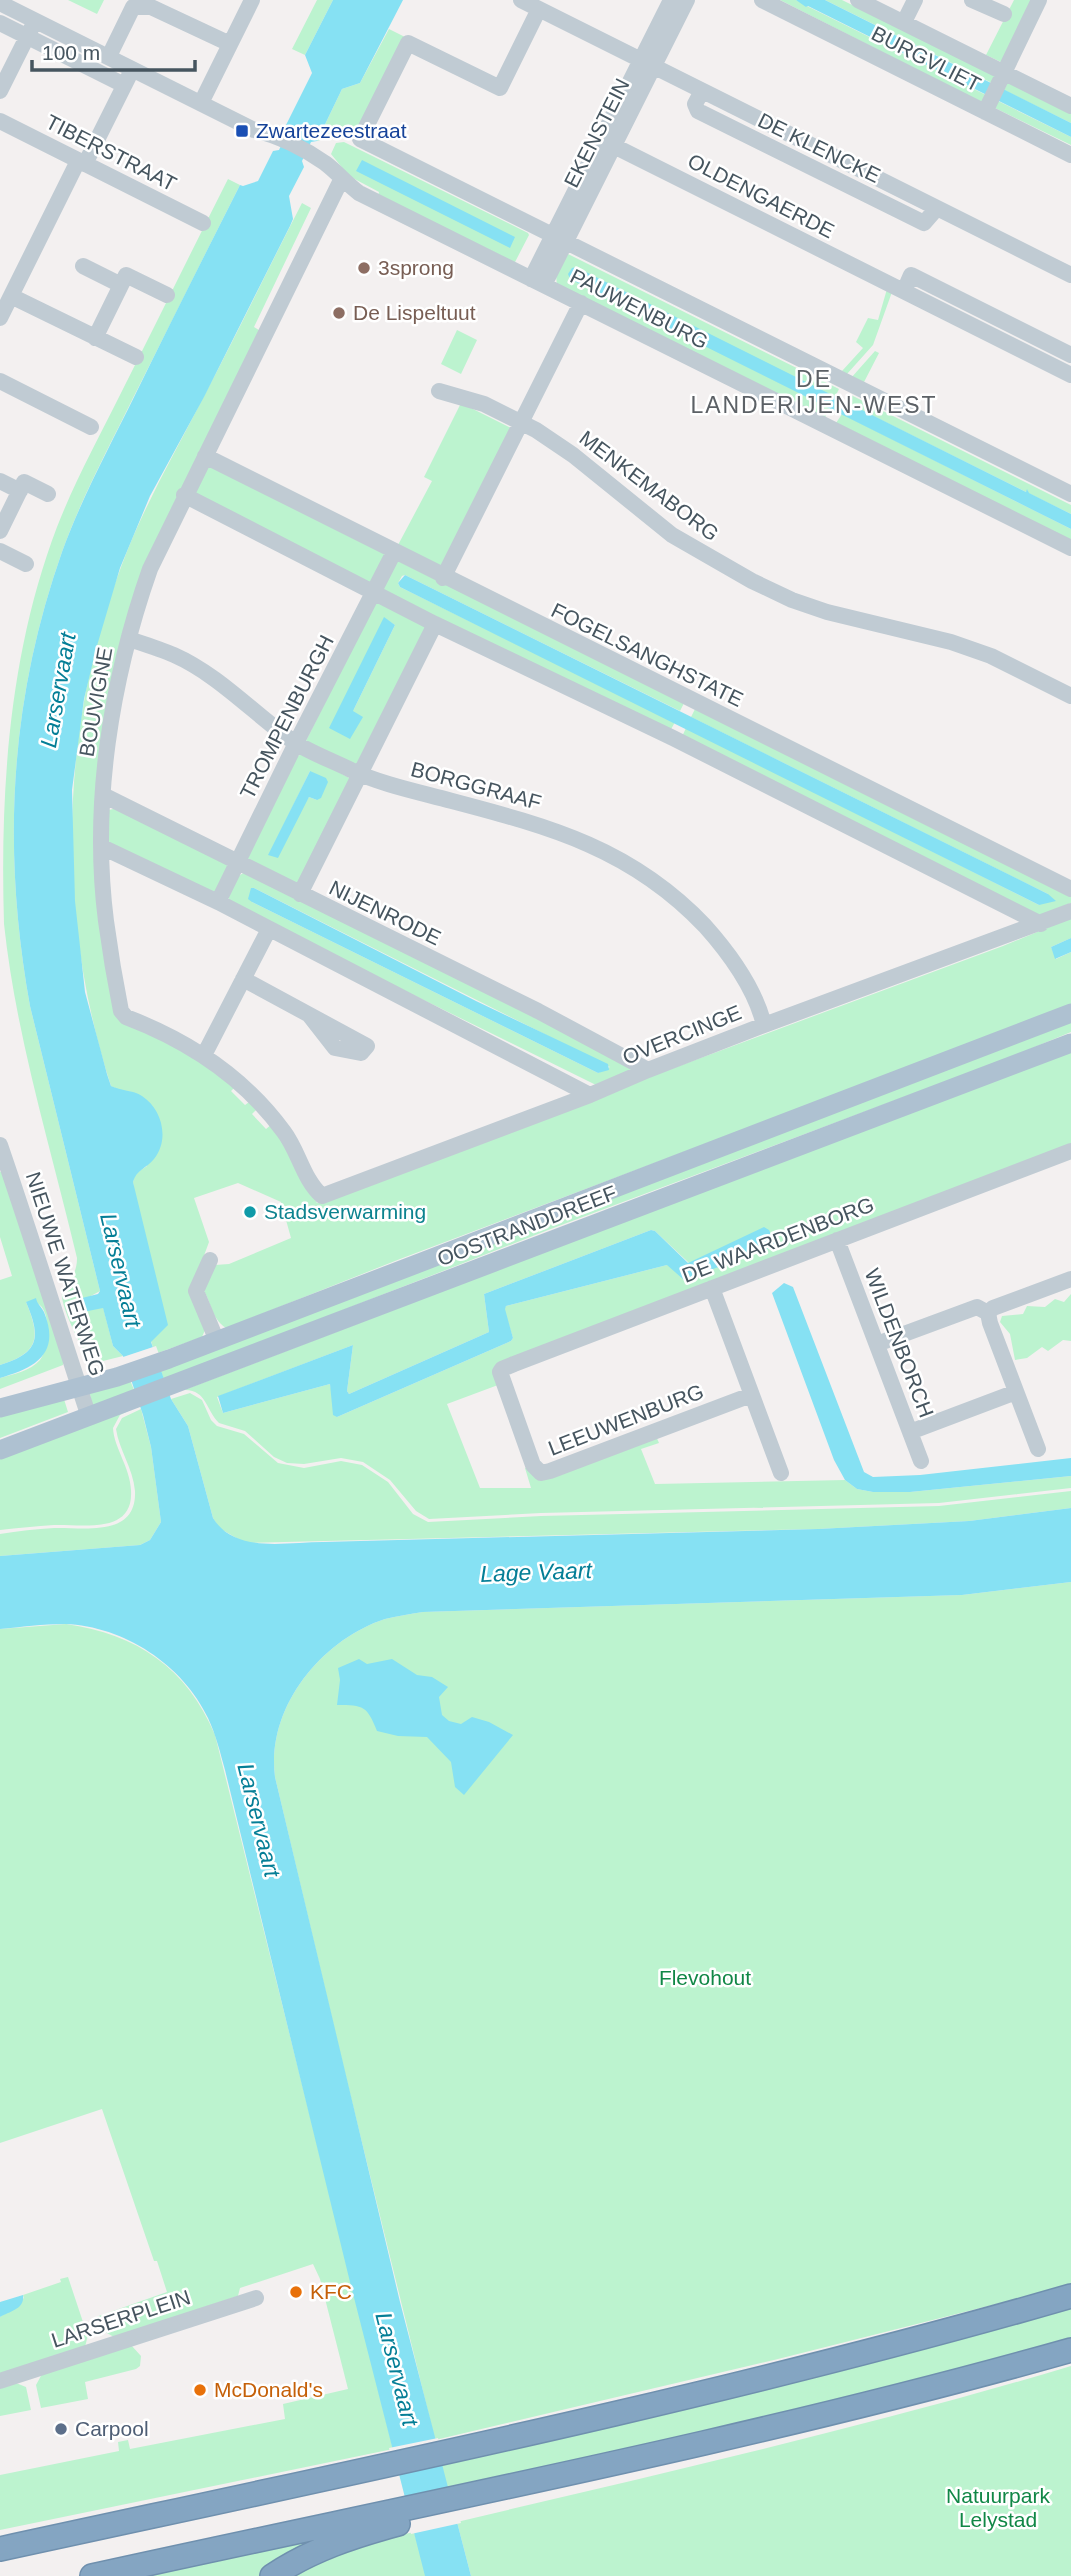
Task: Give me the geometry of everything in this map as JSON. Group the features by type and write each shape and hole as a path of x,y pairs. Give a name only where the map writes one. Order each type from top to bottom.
{"highway":[{"path":"0,2549 611,2416 855,2356 1071,2296"},
{"path":"92,2576 378,2521 483,2497 511,2485 926,2391 1071,2350"},
{"path":"272,2576 305,2556 378,2521"}],"main road":[{"name":"OOSTRANDDREEF","path":"0,1408 117,1377 169,1359 1071,1013"},
{"name":"OOSTRANDDREEF","path":"0,1450 1071,1043"}],"street":[{"path":"10,0 37,17 134,66"},
{"path":"203,99 252,0"},
{"name":"DE KLENCKE","path":"521,0 1071,275"},
{"name":"EKENSTEIN","path":"647,64 671,0"},
{"name":"EKENSTEIN","path":"538,282 647,64 687,0"},
{"name":"BURGVLIET","path":"762,0 988,107 1071,155"},
{"name":"BURGVLIET","path":"859,0 1002,76 1071,106"},
{"path":"904,23 915,0"},
{"path":"972,0 1004,14"},
{"path":"988,107 1039,0"},
{"path":"0,3 111,50 134,66"},
{"path":"111,50 133,7 150,7 230,44"},
{"name":"PAUWENBURG","path":"539,9 500,88 408,43 360,139 1071,494"},
{"path":"0,91 37,17"},
{"path":"0,23 124,85"},
{"path":"0,318 134,66"},
{"name":"PAUWENBURG","path":"134,66 258,123 275,137 328,165 359,193 1071,548"},
{"name":"TIBERSTRAAT","path":"0,121 203,223"},
{"name":"OLDENGAERDE","path":"606,144 1071,375"},
{"name":"BOUVIGNE","path":"312,1188 286,1134 228,1073 167,1033 126,1017 121,1011 106,919 102,847 103,795 108,739 129,639 150,569 342,178"},
{"path":"83,266 121,285"},
{"path":"95,338 126,275 167,295"},
{"path":"904,291 911,275 1071,355"},
{"path":"11,296 136,358"},
{"path":"443,578 581,303"},
{"path":"0,382 91,427"},
{"name":"MENKEMABORG","path":"439,391 484,404 573,454 672,535 752,581 792,600 827,612 951,642 991,656 1071,696"},
{"name":"FOGELSANGHSTATE","path":"205,456 443,578 1071,889"},
{"path":"0,481 20,491"},
{"path":"0,531 24,482 48,494"},
{"path":"184,495 435,624 673,738 1041,924"},
{"path":"0,551 26,564"},
{"name":"TROMPENBURGH","path":"218,902 394,552"},
{"path":"300,894 435,624"},
{"name":"BORGGRAAF","path":"129,639 175,656 215,680 296,743 359,774 535,823 615,855 642,872 688,908 719,941 747,982 761,1011 764,1025"},
{"name":"NIJENRODE","path":"103,795 538,1011 648,1070"},
{"path":"102,847 218,902 590,1095"},
{"name":"OVERCINGE","path":"312,1188 322,1196 590,1095 764,1025 1071,911"},
{"path":"204,1055 269,929"},
{"path":"243,979 310,1016"},
{"name":"NIEUWE WATERWEG","path":"0,1145 89,1417"},
{"name":"DE WAARDENBORG","path":"501,1371 509,1365 1071,1151"},
{"name":"WILDENBORCH","path":"837,1240 921,1461"},
{"path":"210,1260 196,1291 216,1341"},
{"path":"988,1313 993,1308 1071,1279"},
{"path":"712,1288 781,1473"},
{"path":"877,1344 976,1307 988,1313"},
{"path":"988,1313 1038,1450"},
{"name":"LEEUWENBURG","path":"501,1371 501,1379 533,1465 541,1473 751,1395"},
{"path":"910,1432 1016,1392"},
{"name":"LARSERPLEIN","path":"0,2381 256,2298"}],"green space":[{"path":"68,0 104,0 97,14"},
{"path":"317,0 333,0 305,55 292,49"},
{"path":"780,0 796,0 805,4 806,7 986,95 982,102"},
{"path":"825,0 842,0 997,76 992,83"},
{"path":"1014,0 1035,0 1003,63 986,55"},
{"path":"389,29 407,38 355,134 343,133 317,141 342,89 360,83"},
{"path":"1008,82 1071,114 1071,123 1004,90"},
{"path":"998,101 1071,137 1071,145 995,108"},
{"path":"344,142 528,233 514,264 378,196 379,192 349,176 331,154 336,143"},
{"path":"228,179 240,185 69,532 44,608 21,720 14,833 21,948 30,1006 100,1291 76,1304 81,1311 103,1307 113,1346 123,1356 95,1363 85,1352 74,1331 62,1300 63,1289 75,1271 77,1258 35,1092 17,1008 4,924 4,823 11,722 28,623 57,527 88,459"},
{"path":"302,203 311,208 254,327 262,332 170,513 100,768 120,1018 155,1032 237,1085 231,1091 245,1105 252,1100 259,1107 252,1114 266,1129 272,1124 317,1203 1003,946 1071,918 1071,938 1051,947 1056,959 1071,952 1071,1006 400,1259 226,1328 214,1314 202,1288 215,1265 229,1264 291,1238 281,1202 238,1183 194,1198 209,1242 191,1291 205,1330 202,1337 155,1354 151,1341 133,1182 135,1174 147,1166 132,1092 111,1086 93,1023 81,958 74,892 72,826 76,760 85,694 100,630 121,567 160,480"},
{"path":"568,254 839,389 835,397 568,276 829,408 825,418 557,286 556,275"},
{"path":"887,289 892,292 873,345 847,374 842,371 863,348 856,342 868,318 878,320"},
{"path":"457,330 477,340 461,374 441,364"},
{"path":"875,351 879,353 863,384 851,378"},
{"path":"851,395 1071,505 1071,514 1028,493 1028,490 1026,492 847,403"},
{"path":"461,403 511,428 442,568 398,545 432,481 424,477"},
{"path":"842,414 1071,529 1071,542 836,423"},
{"path":"211,466 382,549 386,557 371,584 195,495 205,467"},
{"path":"401,559 685,701 680,711 405,575 398,583 400,587 675,722 668,735 382,591 395,561"},
{"path":"379,600 426,623 425,631 357,768 306,741 373,605","holes":["384,618 395,625 353,711"]},
{"path":"696,707 1071,894 1071,903 1038,916 680,741 686,728 1039,905 1048,894 691,717"},
{"path":"303,752 351,779 296,887 248,863 248,854 296,758","holes":["310,771 317,800 309,797 269,855"]},
{"path":"117,808 227,864 229,871 215,898 107,845 109,810"},
{"path":"245,872 640,1069 596,1085 229,904 232,886","holes":["254,888 610,1067 598,1073 252,902"]},
{"path":"1071,1022 1071,1032 1003,1060 548,1230 164,1380 160,1369"},
{"path":"1071,1051 1071,1146 499,1364 498,1385 447,1404 480,1488 531,1488 525,1468 529,1467 531,1472 656,1436 659,1443 641,1449 655,1484 845,1480 857,1489 873,1492 910,1492 1071,1476 1071,1488 939,1503 541,1513 429,1519 416,1511 390,1480 363,1462 341,1458 304,1464 287,1463 274,1457 245,1431 219,1423 197,1393 184,1390","holes":["651,1230 689,1263 667,1265 506,1306 504,1309 513,1338 511,1341 337,1417 330,1384 223,1413 217,1397 353,1345 347,1391 349,1394 489,1332 484,1294"]},
{"path":"4,1170 63,1354 63,1365 0,1389 0,1378 27,1369 40,1360 48,1330 42,1307 36,1302 26,1302 34,1325 33,1342 23,1355 0,1365 0,1280 12,1276 0,1237 0,1172"},
{"path":"1071,1294 1071,1341 1063,1340 1048,1351 1042,1347 1027,1358 1015,1360 1010,1334 1000,1322 1002,1316 1023,1314 1027,1306 1045,1307 1055,1299 1064,1302"},
{"path":"129,1378 135,1392 93,1408 89,1390"},
{"path":"190,1393 202,1400 211,1420 217,1426 244,1434 278,1463 304,1468 341,1461 362,1465 388,1482 413,1514 428,1522 541,1516 939,1506 1071,1491 1071,1508 969,1521 818,1529 245,1543 219,1528 213,1518 188,1426 171,1399"},
{"path":"63,1396 68,1412 0,1438 0,1413"},
{"path":"141,1409 151,1447 161,1522 150,1540 140,1545 0,1556 0,1534 47,1528 106,1527 127,1516 133,1506 135,1491 116,1429 122,1418"},
{"path":"130,1410 120,1415 113,1428 130,1482 130,1504 124,1514 115,1521 104,1524 0,1530 0,1457"},
{"name":"Flevohout","path":"1071,1582 1071,2285 774,2360 435,2440 275,1777 279,1726 289,1702 303,1680 320,1660 362,1629 385,1619 423,1612 962,1595"},
{"path":"66,1624 115,1636 157,1658 190,1691 215,1735 393,2449 0,2530 0,2475 119,2451 118,2442 128,2440 130,2449 285,2419 283,2404 348,2389 320,2279 313,2264 240,2288 238,2296 114,2337 107,2333 96,2317 167,2292 102,2109 0,2143 0,1629"},
{"path":"68,2277 86,2331 89,2331 85,2347 0,2375 0,2317 24,2298 23,2295"},
{"path":"1071,2304 1071,2342 874,2395 448,2490 439,2457"},
{"path":"131,2345 141,2356 140,2366 136,2369 85,2382 88,2399 41,2408 36,2385 42,2374"},
{"name":"Natuurpark Lelystad","path":"1071,2366 1071,2576 471,2576 457,2522 842,2429"},
{"path":"16,2383 26,2387 31,2410 0,2416 0,2388"},
{"path":"414,2532 427,2576 288,2576 347,2547"},
{"path":"340,2533 261,2576 146,2576"}],"water":[{"path":"333,0 403,0 360,83 342,89 317,141 311,142 302,161 304,167 289,196 293,219 290,226 204,397 150,496 120,568 96,649 84,699 72,790 75,901 85,992 107,1074 111,1086 135,1093 149,1102 162,1125 159,1151 133,1182 168,1325 151,1342 171,1399 188,1426 213,1518 234,1537 262,1544 278,1544 818,1529 969,1521 1071,1508 1071,1582 962,1595 423,1612 385,1619 340,1643 320,1660 289,1702 279,1726 275,1777 400,2302 471,2576 425,2576 225,1770 208,1718 197,1699 167,1665 130,1641 109,1632 65,1624 0,1629 0,1556 140,1545 150,1540 161,1522 151,1447 123,1356 113,1346 103,1308 88,1311 77,1309 78,1299 98,1294 100,1291 30,1006 21,948 14,833 21,720 31,664 44,608 62,552 87,491 240,185 258,181 273,151 279,150 288,131 286,125 312,73 305,55"},
{"path":"796,0 825,0 1071,123 1071,137 806,7"},
{"path":"362,160 515,237 510,248 356,171"},
{"path":"576,267 1026,492 1027,489 1029,493 1071,514 1071,529 570,279 568,274"},
{"path":"405,575 1048,894 1056,901 1039,905 400,587 398,583"},
{"path":"384,617 395,625 353,711 363,717 350,739 329,728"},
{"path":"310,771 326,778 328,782 321,798 317,800 309,797 278,858 268,855"},
{"path":"251,888 608,1064 609,1070 598,1073 252,902 248,899"},
{"path":"1071,938 1071,952 1055,959 1051,947"},
{"path":"764,1227 769,1230 774,1246 684,1280 667,1265 506,1306 513,1338 511,1341 337,1417 333,1415 330,1384 223,1413 218,1396 353,1345 347,1391 349,1394 489,1332 484,1294 651,1230 688,1263"},
{"path":"784,1283 793,1287 864,1472 873,1477 920,1475 1071,1458 1071,1476 910,1492 857,1489 845,1480 834,1460 772,1293"},
{"path":"36,1298 48,1326 47,1349 34,1364 0,1378 0,1365 23,1355 34,1342 34,1325 26,1302"},
{"path":"359,1659 367,1664 392,1659 417,1675 432,1677 448,1687 439,1697 442,1715 449,1721 461,1724 472,1717 489,1722 513,1735 464,1795 455,1787 451,1762 427,1737 398,1736 377,1731 370,1716 363,1709 337,1705 340,1680 338,1668"},
{"path":"23,2295 19,2307 0,2317 0,2302"}],"pier":[{"path":"156,1346 164,1368 126,1380 120,1358"},
{"path":"438,2438 444,2462 395,2472 389,2448"},
{"path":"452,2489 461,2523 411,2534 402,2500"}],"place":[{"name":"Zwartezeestraat","path":"242,131"},
{"name":"3sprong","path":"364,268"},
{"name":"De Lispeltuut","path":"339,313"},
{"name":"Stadsverwarming","path":"250,1212"},
{"name":"KFC","path":"296,2292"},
{"name":"McDonald's","path":"200,2390"},
{"name":"Carpool","path":"61,2429"}],"district":[{"name":"DE LANDERIJEN-WEST","path":"814,392"}],"water label":[{"name":"Larservaart","path":"58,690"},
{"name":"Larservaart","path":"121,1270"},
{"name":"Lage Vaart","path":"536,1572"},
{"name":"Larservaart","path":"259,1820"},
{"name":"Larservaart","path":"397,2369"}]}
